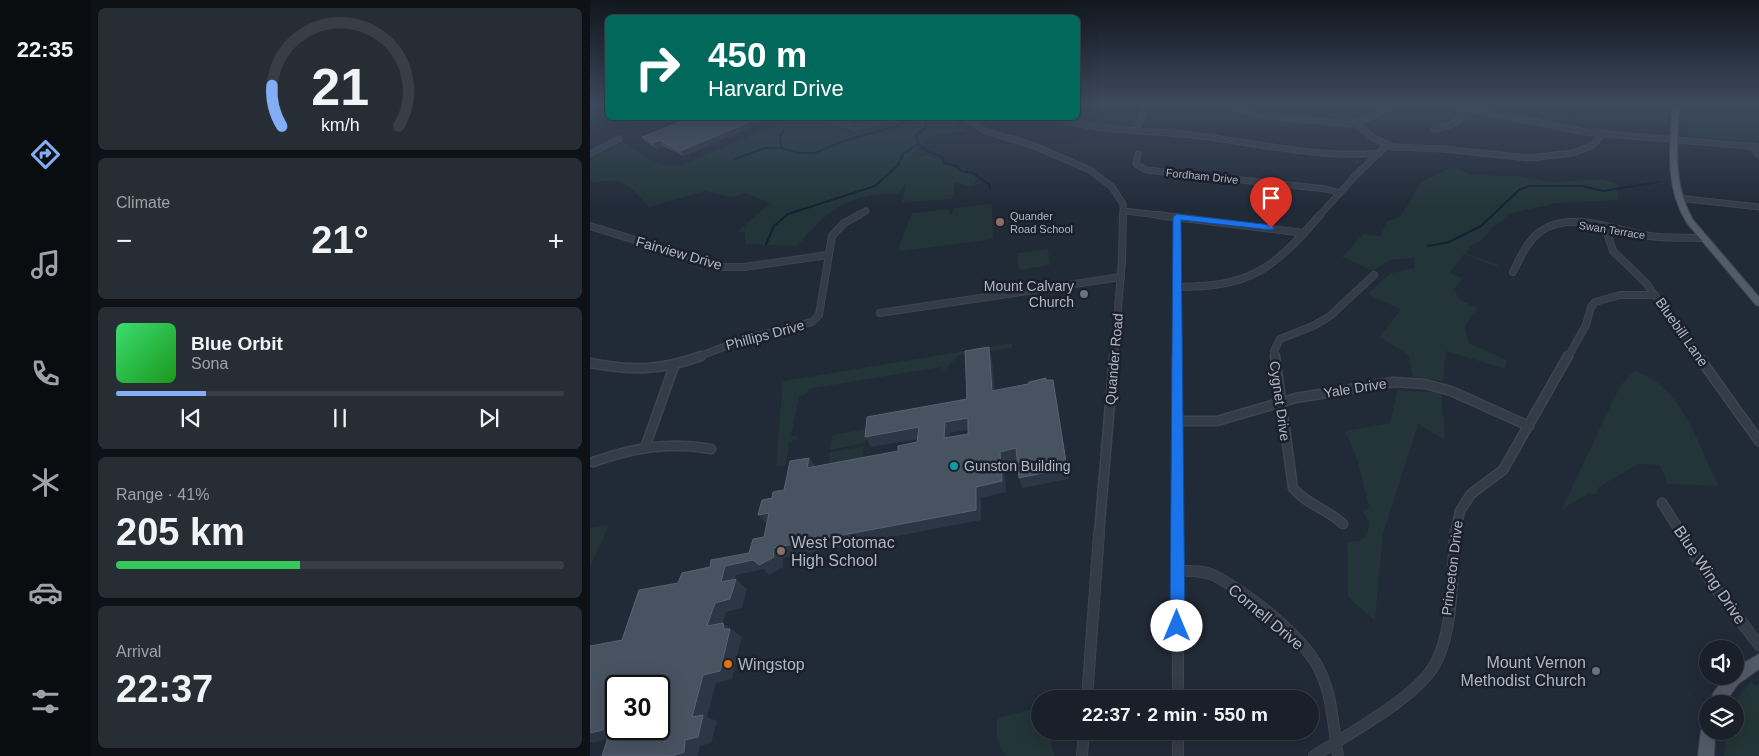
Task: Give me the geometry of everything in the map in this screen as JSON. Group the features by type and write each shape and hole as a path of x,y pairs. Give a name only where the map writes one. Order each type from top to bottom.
{"main road":[{"path":"1675,140 1673,181 1683,212 1759,303"},
{"path":"1722,695 1737,674 1759,661"},
{"path":"1706,756 1707,740"}],"street":[{"path":"590,154 618,139"},
{"name":"Quander Road","path":"1013,139 1032,145 1090,170 1112,187 1121,200 1124,211 1121,277 1098,529 1088,690"},
{"path":"1218,139 1350,154 1379,153"},
{"path":"1377,139 1387,145 1409,149 1441,149 1549,157 1584,149 1597,139"},
{"path":"1668,139 1759,147"},
{"path":"1176,287 1217,286 1248,278 1283,253 1304,233 1387,145"},
{"path":"1752,146 1759,154"},
{"name":"Fordham Drive","path":"1138,154 1136,164 1146,170 1326,189 1340,193"},
{"path":"1678,198 1759,207"},
{"name":"Phillips Drive","path":"590,363 634,371 674,366 748,338 806,324 822,318 828,255 835,231 850,219 866,211"},
{"path":"1124,211 1304,233"},
{"path":"1177,217 1178,690"},
{"name":"Swan Terrace","path":"1513,272 1542,231 1571,224 1605,226 1649,236 1704,238"},
{"name":"Fairview Drive","path":"590,226 723,266 744,267 828,255"},
{"name":"Bluebill Lane","path":"1605,226 1613,251 1646,283 1759,441"},
{"name":"Cygnet Drive","path":"1343,524 1330,512 1302,499 1293,488 1274,351 1276,342 1330,316 1374,275"},
{"path":"880,313 1121,277"},
{"name":"Princeton Drive","path":"1314,756 1418,686 1435,666 1444,639 1456,526 1460,511 1471,494 1503,470 1586,326 1592,305 1609,296 1655,295"},
{"path":"646,445 674,366"},
{"name":"Yale Drive","path":"1176,421 1217,421 1280,402 1375,383 1412,383 1463,395 1528,426"},
{"path":"593,462 646,445 687,444 711,449"},
{"name":"Blue Wing Drive","path":"1662,502 1714,586 1759,646"},
{"name":"Cornell Drive","path":"1177,571 1198,571 1214,576 1298,640 1313,660 1327,691 1338,756"},
{"path":"1082,756 1083,740"},
{"path":"1178,740 1178,756"}],"shaded area":[{"path":"743,139 926,139 909,158 917,159 926,155 965,169 976,178 975,185 968,186 955,182 952,199 902,202 907,182 898,194 867,196 854,200 829,213 798,246 745,244 745,233 738,231 770,203 745,193 731,197 705,191 649,207 631,189 619,182 604,181 594,183 590,179 590,159 623,142 658,163 673,166 682,165"},
{"path":"1722,139 1759,139 1759,143"},
{"path":"1452,167 1472,175 1519,176 1550,182 1604,179 1618,185 1618,200 1557,203 1508,214 1504,220 1491,228 1481,241 1471,246 1466,253 1499,265 1498,267 1464,254 1450,273 1462,278 1455,288 1458,299 1477,308 1465,326 1468,343 1507,360 1505,369 1446,351 1443,381 1413,377 1408,355 1379,337 1401,310 1368,294 1391,273 1415,268 1414,258 1389,260 1373,271 1342,257 1363,234 1380,236 1387,221 1400,217 1421,182"},
{"path":"992,204 993,239 903,251 898,249 912,213 949,209 949,215 952,214 953,208"},
{"path":"1048,249 1050,265 1019,270 1017,253"},
{"path":"1012,343 1012,348 959,355 944,370 941,367 808,389 807,394 799,396 791,436 797,436 797,439 789,442 786,465 776,466 783,381"},
{"path":"1635,370 1658,384 1672,397 1680,408 1688,420 1719,486 1668,484 1660,465 1638,464 1599,487 1595,495 1589,493 1562,509 1620,386"},
{"path":"1398,390 1441,393 1445,434 1443,439 1418,424 1383,534 1375,621 1348,597 1347,542 1359,541 1367,535 1369,523 1363,512 1369,507 1358,462 1345,431 1390,423"},
{"path":"866,429 865,443 830,450 832,435"},
{"path":"864,446 863,461 828,468 830,452"},
{"path":"609,525 590,567 590,528"},
{"path":"1751,682 1756,686 1759,683 1759,756 1724,756 1726,740 1744,740 1744,695 1741,694"},
{"path":"1031,709 1031,740 1050,740 1055,756 1006,756 997,741 997,720 1001,717"}],"building":[{"path":"646,139 708,139 680,151 660,140 653,143"},
{"path":"989,347 992,391 1028,384 1029,382 1046,378 1046,380 1053,380 1067,468 1019,478 1016,448 1000,452 1002,481 976,487 976,510 773,548 774,557 759,565 753,560 725,566 721,582 736,579 730,599 715,603 707,626 723,623 724,629 730,629 720,671 703,675 692,717 703,715 698,737 685,740 684,752 672,756 602,756 607,740 670,740 670,675 605,675 605,729 590,733 590,646 622,640 639,590 678,583 682,573 710,567 711,560 749,553 753,539 764,537 769,513 758,515 762,500 772,498 773,492 784,490 790,461 809,458 807,468 898,451 898,446 917,442 919,427 865,437 867,417 967,399 965,351","holes":["968,418 968,434 944,438 945,422"]}],"waterway":[{"path":"780,139 781,148"},
{"path":"781,148 799,153 814,153 849,139"},
{"path":"917,139 918,144"},
{"path":"766,244 774,226 788,214 875,186 898,165 903,154 918,144"},
{"path":"918,144 927,151 942,157 944,163 958,167 961,171 973,173 990,185 990,189"},
{"path":"735,159 765,148 781,148"},
{"path":"1428,246 1449,242 1481,226 1519,190 1529,186 1582,186 1603,191 1659,182"}],"place":[{"name":"Quander Road School","path":"1000,222"},
{"name":"Mount Calvary Church","path":"1084,294"},
{"name":"Gunston Building","path":"954,466"},
{"name":"West Potomac High School","path":"781,551"},
{"name":"Wingstop","path":"728,664"},
{"name":"Mount Vernon Methodist Church","path":"1596,671"}],"route":[{"path":"1177,626 1177,217 1271,228"}]}
